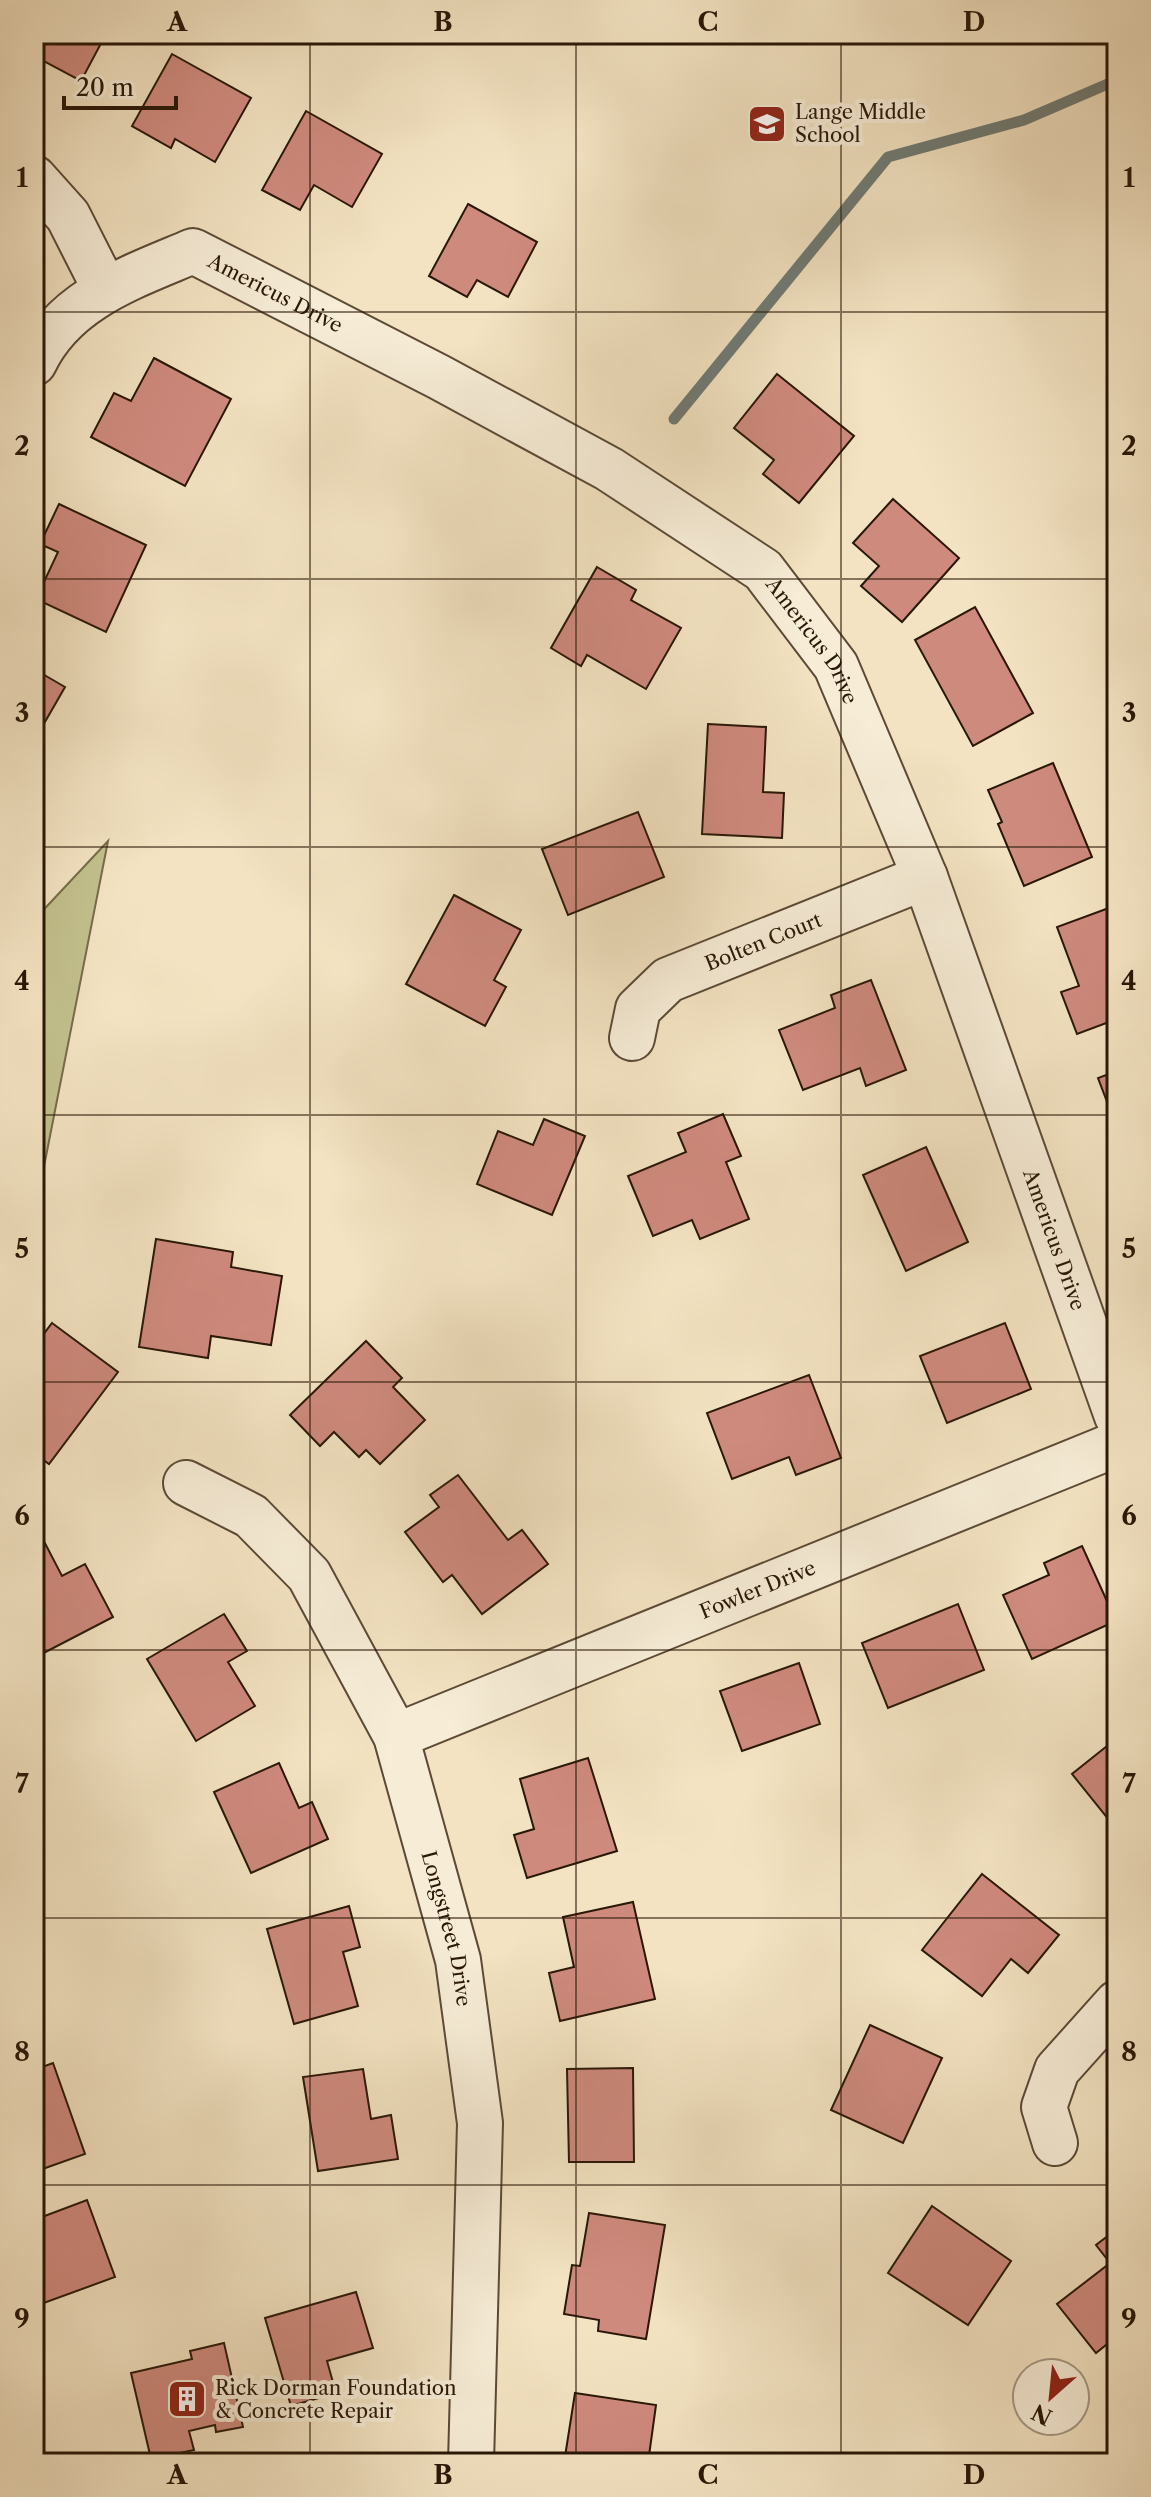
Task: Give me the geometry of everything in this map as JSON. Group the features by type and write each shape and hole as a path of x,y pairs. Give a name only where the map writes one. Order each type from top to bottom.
{"street":[{"path":"34,178 68,216 105,289 64,318 40,349 34,363"},
{"name":"Americus Drive","path":"105,289 193,251 439,377 609,469 763,570 836,666 925,877 1117,1416"},
{"name":"Bolten Court","path":"632,1038 638,1009 668,980 925,877"},
{"name":"Fowler Drive","path":"396,1736 1117,1444"},
{"name":"Longstreet Drive","path":"186,1483 251,1516 309,1575 396,1736 458,1960 480,2123 471,2463"},
{"path":"1055,2143 1044,2107 1057,2070 1117,2003"},
{"path":"453,2463 471,2463"}],"shaded area":[{"path":"108,841 38,1197 34,1203 34,920"}],"building":[{"path":"34,34 106,34 81,81 34,56"},
{"path":"172,54 251,98 215,162 175,139 171,148 132,126"},
{"path":"306,111 382,154 352,207 314,185 300,210 262,190"},
{"path":"468,204 537,242 508,297 477,280 467,297 429,276"},
{"path":"154,358 231,399 185,486 91,437 114,393 131,401"},
{"path":"777,374 854,436 799,503 763,474 774,460 734,428"},
{"path":"893,499 959,558 902,622 861,586 879,566 853,543"},
{"path":"59,504 146,545 106,632 36,599 58,552 40,544"},
{"path":"597,567 636,590 631,600 681,628 646,689 587,655 581,666 551,648"},
{"path":"975,607 1033,713 973,746 915,640"},
{"path":"34,669 65,687 34,741"},
{"path":"708,724 766,727 763,792 784,793 782,838 702,834"},
{"path":"1053,763 1092,857 1024,886 998,824 1002,822 988,790"},
{"path":"638,812 664,877 568,915 542,849"},
{"path":"454,895 521,930 494,980 506,987 485,1026 406,984"},
{"path":"1117,905 1117,1019 1077,1034 1061,992 1079,986 1057,927"},
{"path":"871,980 906,1070 866,1086 860,1068 803,1090 779,1030 835,1008 831,995"},
{"path":"1117,1071 1117,1128 1098,1078"},
{"path":"723,1114 741,1156 726,1162 749,1219 700,1239 692,1220 653,1236 628,1176 686,1152 678,1133"},
{"path":"544,1119 585,1136 552,1215 477,1184 498,1131 533,1145"},
{"path":"926,1147 968,1242 906,1271 863,1175"},
{"path":"156,1239 233,1252 231,1267 282,1276 271,1345 211,1336 208,1358 139,1347"},
{"path":"52,1323 118,1372 49,1464 34,1453 34,1347"},
{"path":"1005,1323 1031,1389 947,1423 920,1356"},
{"path":"366,1341 402,1378 393,1387 425,1420 380,1464 366,1450 359,1457 334,1432 320,1446 290,1415"},
{"path":"809,1375 841,1458 796,1475 789,1457 732,1479 707,1413"},
{"path":"458,1475 508,1540 522,1530 548,1564 482,1614 452,1575 443,1582 405,1532 439,1507 430,1495"},
{"path":"35,1524 62,1576 85,1564 113,1617 34,1658"},
{"path":"1082,1546 1116,1621 1032,1659 1003,1595 1049,1575 1044,1563"},
{"path":"958,1604 984,1670 888,1708 862,1643"},
{"path":"224,1614 247,1651 228,1662 255,1706 196,1741 147,1659"},
{"path":"799,1663 820,1724 742,1751 720,1691"},
{"path":"1117,1738 1117,1830 1072,1774"},
{"path":"588,1758 617,1851 527,1878 514,1835 534,1829 520,1779"},
{"path":"279,1763 299,1808 312,1802 328,1839 251,1873 214,1792"},
{"path":"982,1874 1059,1935 1028,1973 1011,1959 982,1996 922,1950"},
{"path":"633,1902 655,1999 560,2021 549,1973 574,1967 563,1917"},
{"path":"349,1906 360,1947 343,1952 358,2006 294,2024 267,1929"},
{"path":"870,2025 942,2058 903,2143 831,2110"},
{"path":"53,2063 85,2154 34,2172 34,2070"},
{"path":"633,2068 634,2162 569,2162 567,2069"},
{"path":"363,2069 371,2119 391,2115 398,2159 318,2171 303,2077"},
{"path":"87,2200 115,2277 41,2304 34,2286 34,2264 43,2261 34,2237 34,2220"},
{"path":"932,2206 1011,2261 968,2325 888,2273"},
{"path":"589,2213 665,2225 646,2339 598,2331 599,2320 564,2314 572,2265 580,2266"},
{"path":"1117,2229 1117,2336 1096,2353 1057,2304 1110,2263 1096,2245"},
{"path":"356,2292 373,2348 327,2361 336,2393 291,2406 265,2318"},
{"name":"Rick Dorman Foundation & Concrete Repair","path":"224,2343 243,2427 216,2432 215,2425 189,2431 194,2450 151,2459 131,2373 192,2359 190,2351"},
{"path":"575,2393 656,2405 648,2463 564,2463"}],"waterway":[{"path":"674,419 888,157 1024,120 1117,80"}],"place":[{"name":"Lange Middle School","path":"767,124"},
{"name":"Rick Dorman Foundation & Concrete Repair","path":"187,2399"}]}
